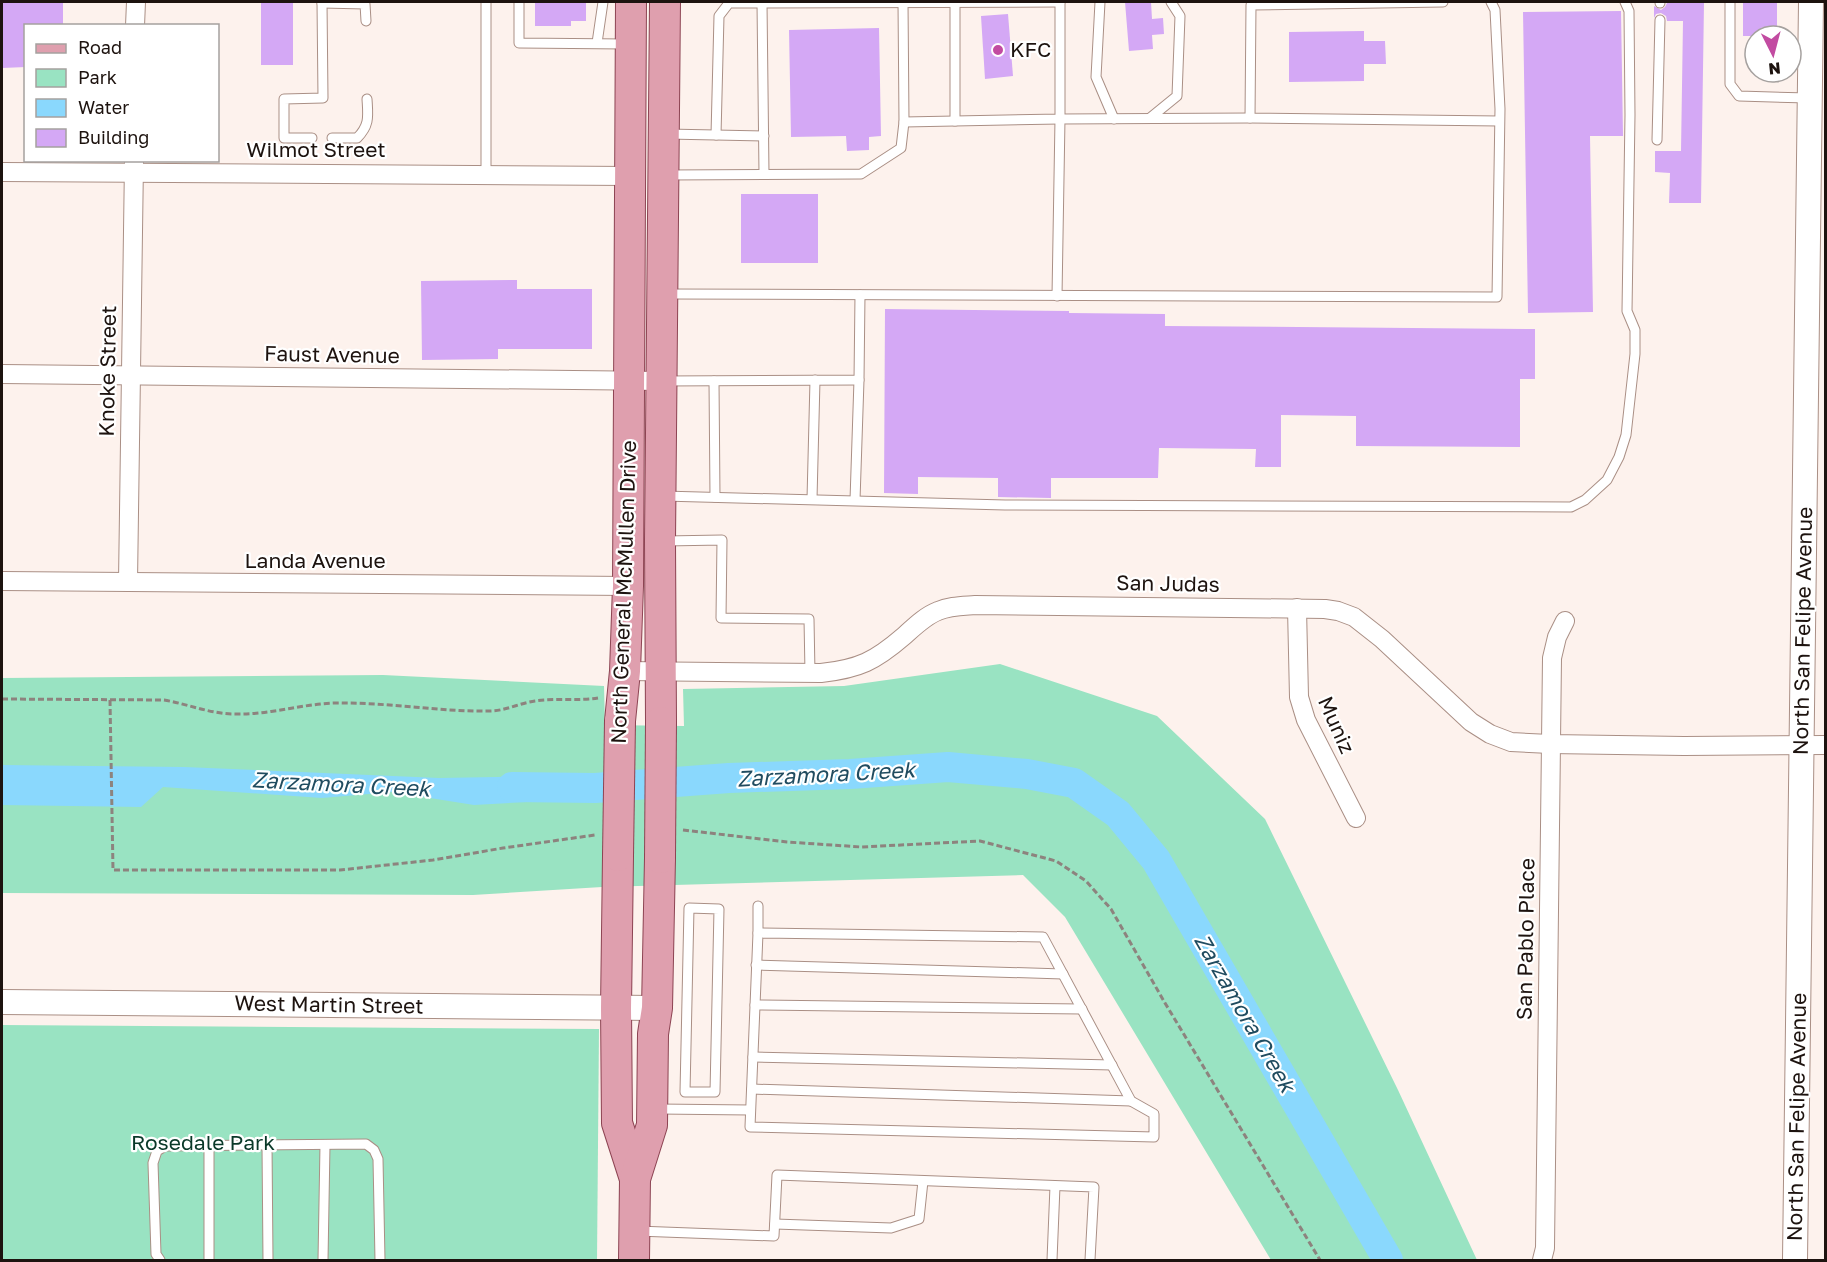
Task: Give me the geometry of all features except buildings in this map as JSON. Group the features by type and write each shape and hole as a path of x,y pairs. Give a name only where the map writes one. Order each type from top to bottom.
{"main road":[{"name":"North General McMullen Drive","path":"631,2 628,586 625,671 620,721 616,1008 617,1123 635,1179"},
{"name":"North General McMullen Drive","path":"634,1260 635,1179 652,1125 653,1034 657,1008 662,672 660,541 665,2"}],"street":[{"path":"135,24 136,2"},
{"name":"North San Felipe Avenue","path":"1795,1260 1811,2"},
{"name":"Wilmot Street","path":"2,172 134,166 630,176"},
{"name":"Knoke Street","path":"128,582 134,166"},
{"name":"Faust Avenue","path":"2,374 662,381"},
{"name":"Landa Avenue","path":"2,581 628,586"},
{"name":"San Judas","path":"625,671 810,673 842,671 863,665 879,656 922,620 937,611 975,605 1338,610 1354,617 1382,639 1446,700 1482,730 1511,742 1684,746 1826,745"},
{"name":"Muniz","path":"1297,608 1299,697 1306,720 1356,818"},
{"name":"San Pablo Place","path":"1542,1260 1545,1248 1552,658 1557,637 1565,621"},
{"name":"West Martin Street","path":"2,1002 657,1008"}],"lane":[{"path":"312,138 284,138 284,99 323,99 322,2 365,4 366,21"},
{"path":"486,2 486,173"},
{"path":"519,2 519,43 631,44"},
{"path":"597,44 603,2"},
{"path":"664,175 861,174 901,148 904,122 903,2"},
{"path":"716,135 719,16 729,3 1060,2 1057,296"},
{"path":"1100,2 1096,77 1114,119"},
{"path":"1149,119 1178,96 1180,16 1171,2"},
{"path":"1250,118 1252,3 1443,2"},
{"path":"663,294 1497,297 1499,121 1495,10 1491,2"},
{"path":"661,496 1005,505 1571,507 1585,500 1607,480 1619,458 1626,435 1635,354 1635,330 1627,311 1629,10 1624,2"},
{"path":"1730,2 1730,84 1739,96 1810,98"},
{"path":"762,3 764,174"},
{"path":"955,3 955,121"},
{"path":"1657,140 1660,20"},
{"path":"332,138 357,138 365,130 368,117 367,99"},
{"path":"904,122 1250,118 1499,121"},
{"path":"664,134 764,136"},
{"path":"855,500 860,295"},
{"path":"812,499 815,380"},
{"path":"662,381 859,380"},
{"path":"714,381 714,497"},
{"path":"660,541 722,540 721,618 809,619 810,673"},
{"path":"752,1090 1131,1101 1154,1114 1154,1137 750,1127 758,906"},
{"path":"689,908 719,909 715,1092 693,1092 685,1092 689,908"},
{"path":"758,933 1043,938 1131,1101"},
{"path":"756,965 1063,974"},
{"path":"755,1005 1082,1009"},
{"path":"753,1057 1112,1065"},
{"path":"690,1110 693,1092"},
{"path":"652,1109 750,1110"},
{"path":"160,1260 156,1254 153,1163 157,1151 165,1146 366,1144 374,1150 378,1159 380,1260"},
{"path":"209,1145 209,1260"},
{"path":"267,1145 268,1260"},
{"path":"323,1260 325,1145"},
{"path":"634,1231 774,1236 777,1175 1094,1187 1090,1260"},
{"path":"775,1224 891,1228 919,1219 923,1181"},
{"path":"1052,1260 1055,1186"}],"path":[{"path":"2,699 164,700 184,703 211,712 234,714 321,703 488,711 534,701 598,699 603,693"},
{"path":"110,700 113,870"}],"green space":[{"path":"1000,664 1157,716 1265,819 1398,1090 1477,1260 1271,1260 1065,917 1023,875 602,887 473,895 2,893 2,678 383,675 604,686 605,725 684,726 683,689 844,686"},
{"name":"Rosedale Park","path":"2,1025 599,1029 597,1260 2,1260"}],"water":[{"path":"2,765 184,767 439,778 551,776 552,787 546,801 474,805 392,792 322,798 163,787 141,807 2,805"}],"waterway":[{"name":"Zarzamora Creek","path":"512,787 595,788 729,778 850,774 948,767 1027,774 1074,783 1118,814 1156,860 1388,1260"}],"place":[{"name":"KFC","path":"998,50"}]}
